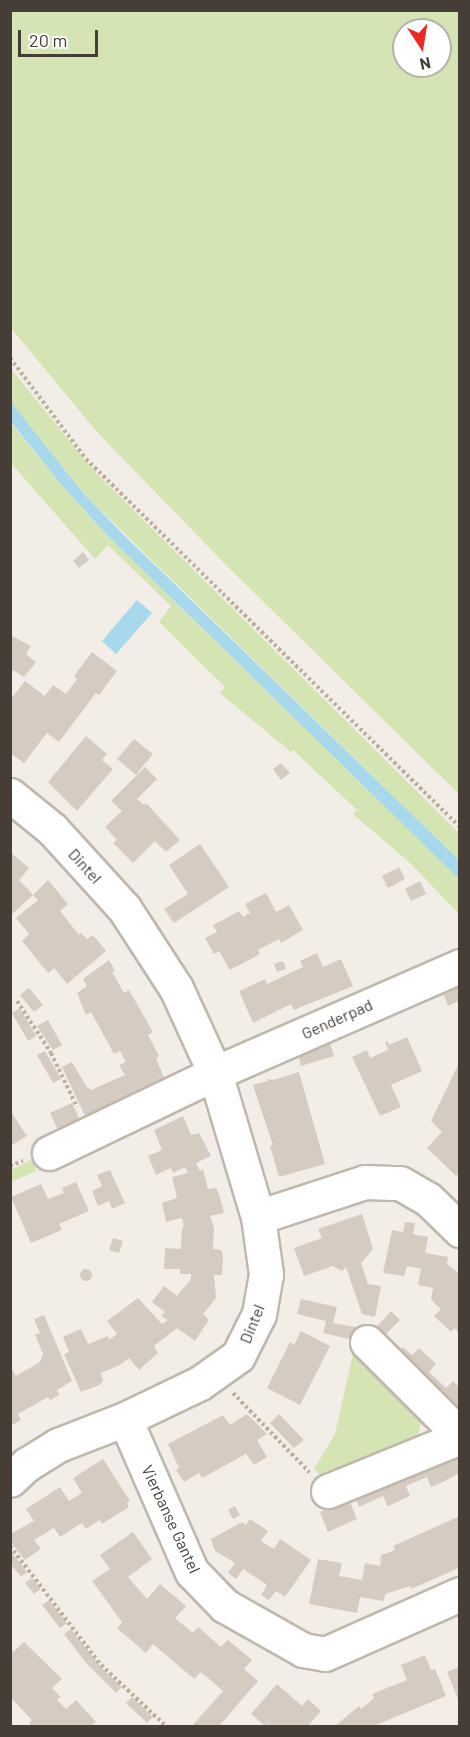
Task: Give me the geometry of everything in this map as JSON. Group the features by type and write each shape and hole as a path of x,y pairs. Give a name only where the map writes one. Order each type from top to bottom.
{"street":[{"name":"Dintel","path":"10,795 52,829 124,908 176,988 215,1073 258,1217 266,1274 259,1314 238,1356 200,1383 125,1419 58,1445 27,1464 10,1480"},
{"name":"Genderpad","path":"215,1073 459,966"},
{"path":"49,1153 215,1073"},
{"path":"258,1217 365,1182 400,1183 428,1199 459,1230"},
{"path":"328,1491 459,1436 367,1342"},
{"name":"Vierbanse Gantel","path":"125,1419 192,1572 225,1606 303,1650 326,1654 459,1594"}],"path":[{"path":"10,358 86,459 459,827"},
{"path":"17,1001 51,1053 89,1133"},
{"path":"214,1373 328,1491"},
{"path":"10,1546 101,1665 166,1726"}],"green space":[{"path":"10,11 459,11 459,794 228,567 97,432 11,328"},
{"path":"11,369 95,472 459,833 459,860 83,493 11,402"},
{"path":"10,422 105,533 459,879 459,914 411,864 353,814 357,810 293,750 291,752 220,693 225,687 159,622 171,606 108,545 95,559 11,463"},
{"path":"32,1160 36,1171 11,1182 11,1170"},
{"path":"355,1345 422,1413 417,1444 323,1478 314,1469 335,1434"}],"water":[{"path":"11,402 83,493 123,534 459,860 459,879 105,533 60,483 11,422"},
{"path":"137,600 152,613 116,654 102,641"}],"building":[{"path":"83,552 89,560 79,568 73,561"},
{"path":"10,635 31,646 26,654 36,662 24,677 13,670 10,673"},
{"path":"92,652 117,671 99,695 96,693 59,742 47,733 24,763 10,753 10,700 25,681 45,696 53,685 66,694 77,679 74,676"},
{"path":"86,736 107,754 102,760 113,769 77,811 48,782"},
{"path":"134,739 153,754 136,775 117,759"},
{"path":"281,763 290,773 281,780 273,769"},
{"path":"145,767 157,779 137,799 144,805 146,803 180,840 166,852 155,841 133,863 113,843 117,840 105,827 122,811 111,801"},
{"path":"200,844 229,887 174,923 164,909 188,894 169,865"},
{"path":"10,852 29,868 19,880 33,895 10,916"},
{"path":"399,867 405,879 388,888 382,876"},
{"path":"48,880 68,904 60,911 79,935 81,933 87,939 93,935 106,951 67,984 54,968 48,973 22,941 29,934 16,918 38,900 33,895"},
{"path":"420,881 426,894 411,901 405,889"},
{"path":"266,893 276,912 289,905 303,930 281,943 279,939 258,950 260,954 230,970 219,951 214,954 205,938 217,932 213,925 239,911 243,917 250,913 245,904"},
{"path":"317,953 323,967 341,959 353,986 294,1010 291,1004 253,1023 239,991 265,979 267,984 303,967 300,961"},
{"path":"109,960 115,971 112,972 124,993 129,990 153,1032 148,1035 159,1056 156,1058 166,1083 86,1118 62,1067 72,1062 86,1086 91,1090 125,1075 119,1065 126,1062 120,1051 114,1054 91,1012 86,1015 77,993 87,986 83,979"},
{"path":"283,961 286,969 277,972 274,964"},
{"path":"459,982 459,1001 448,1006 442,990"},
{"path":"29,988 43,1005 34,1012 20,995"},
{"path":"20,1008 36,1036 28,1041 12,1013"},
{"path":"48,1020 62,1045 53,1050 37,1026"},
{"path":"328,1036 334,1056 301,1066 297,1049"},
{"path":"407,1037 422,1071 391,1085 401,1107 380,1116 352,1057 367,1050 370,1058 388,1050 385,1042 388,1041 389,1045"},
{"path":"45,1051 61,1079 53,1083 37,1055"},
{"path":"459,1063 459,1173 456,1176 427,1148 442,1132 431,1121"},
{"path":"299,1072 325,1164 279,1177 270,1146 273,1145 253,1085 268,1081 267,1079 273,1080"},
{"path":"72,1103 82,1124 60,1134 50,1113"},
{"path":"10,1110 27,1136 10,1146"},
{"path":"183,1116 191,1135 199,1133 211,1156 196,1163 200,1171 203,1169 208,1189 216,1188 224,1213 210,1216 214,1228 213,1249 221,1250 223,1256 222,1275 214,1275 216,1298 203,1314 209,1320 195,1341 177,1328 154,1346 158,1353 139,1370 129,1358 120,1365 101,1373 103,1381 99,1385 81,1392 64,1354 69,1352 63,1337 81,1329 88,1344 108,1336 109,1340 117,1334 107,1321 138,1298 162,1324 168,1320 161,1316 165,1312 152,1302 164,1286 177,1296 191,1279 191,1274 180,1274 180,1269 164,1269 165,1248 181,1249 182,1227 184,1227 182,1218 166,1222 162,1203 177,1198 172,1177 188,1173 185,1167 173,1173 171,1168 156,1175 148,1156 162,1150 154,1130"},
{"path":"110,1170 125,1203 112,1209 109,1201 98,1206 92,1191 102,1186 97,1175"},
{"path":"76,1182 89,1211 59,1224 62,1230 31,1243 11,1197 41,1184 48,1199 64,1193 62,1188"},
{"path":"362,1214 373,1249 361,1263 368,1284 381,1286 375,1317 362,1314 346,1267 342,1271 333,1266 304,1276 294,1248 322,1238 318,1229"},
{"path":"405,1222 415,1223 413,1234 428,1237 425,1253 448,1257 447,1264 459,1273 459,1333 454,1328 451,1332 434,1316 441,1309 431,1299 433,1288 418,1285 421,1269 407,1266 404,1276 383,1273 392,1230 403,1232"},
{"path":"113,1238 123,1241 119,1253 109,1250"},
{"path":"88,1269 92,1275 88,1281 84,1281 80,1273"},
{"path":"301,1299 337,1307 333,1323 360,1328 357,1341 323,1333 326,1321 297,1314"},
{"path":"391,1311 400,1320 380,1340 372,1332"},
{"path":"44,1315 72,1381 57,1390 59,1395 50,1400 48,1397 18,1414 21,1420 12,1425 10,1367 16,1376 40,1362 43,1354 35,1335 40,1333 34,1319"},
{"path":"301,1331 330,1346 300,1405 267,1388 290,1342 294,1345"},
{"path":"403,1347 412,1355 419,1348 436,1364 429,1372 446,1388 453,1381 459,1387 459,1416 396,1355"},
{"path":"247,1414 267,1434 257,1440 267,1457 254,1465 246,1454 202,1478 199,1473 184,1482 176,1470 179,1468 168,1444 223,1415 230,1425"},
{"path":"279,1414 304,1440 294,1448 270,1423"},
{"path":"459,1455 459,1473 443,1482 431,1487 427,1477 406,1486 410,1496 388,1506 383,1496 359,1507 355,1497"},
{"path":"103,1459 130,1501 127,1503 129,1507 102,1524 100,1520 86,1529 82,1523 60,1537 54,1528 34,1540 41,1549 25,1560 10,1541 10,1534 34,1521 26,1509 60,1487 69,1501 82,1493 73,1478"},
{"path":"349,1499 357,1519 328,1532 320,1512"},
{"path":"235,1506 240,1515 233,1519 228,1510"},
{"path":"458,1517 459,1568 411,1589 410,1586 385,1594 384,1601 360,1597 357,1613 309,1604 318,1559 342,1563 339,1576 362,1580 365,1563 380,1566 381,1555 395,1550 393,1546"},
{"path":"250,1519 268,1531 261,1541 274,1549 280,1539 311,1560 285,1597 276,1591 269,1600 261,1595 267,1585 243,1569 236,1579 228,1573 235,1563 215,1551 211,1539 242,1522 246,1525"},
{"path":"133,1532 152,1559 128,1577 147,1599 160,1584 186,1606 175,1618 193,1633 198,1627 221,1647 228,1640 252,1660 244,1669 258,1681 220,1725 223,1726 192,1726 223,1691 201,1672 194,1679 153,1644 146,1653 117,1628 122,1622 92,1581 110,1569 100,1555"},
{"path":"10,1550 27,1572 21,1577 10,1563"},
{"path":"32,1578 41,1589 34,1594 25,1583"},
{"path":"49,1600 67,1623 60,1628 42,1605"},
{"path":"71,1629 101,1667 122,1687 116,1693 86,1663 64,1634"},
{"path":"24,1642 62,1679 52,1688 61,1697 57,1700 66,1709 76,1700 96,1722 91,1726 32,1726 29,1723 32,1720 10,1697 10,1649 13,1652"},
{"path":"425,1655 431,1670 435,1669 446,1696 376,1725 378,1726 335,1726 359,1706 361,1709 374,1698 372,1694 407,1680 401,1665"},
{"path":"459,1667 459,1698 458,1699 447,1672"},
{"path":"277,1684 302,1706 308,1699 321,1711 308,1726 271,1726 268,1724 265,1726 251,1714"},
{"path":"132,1697 153,1717 147,1723 126,1703"}]}
